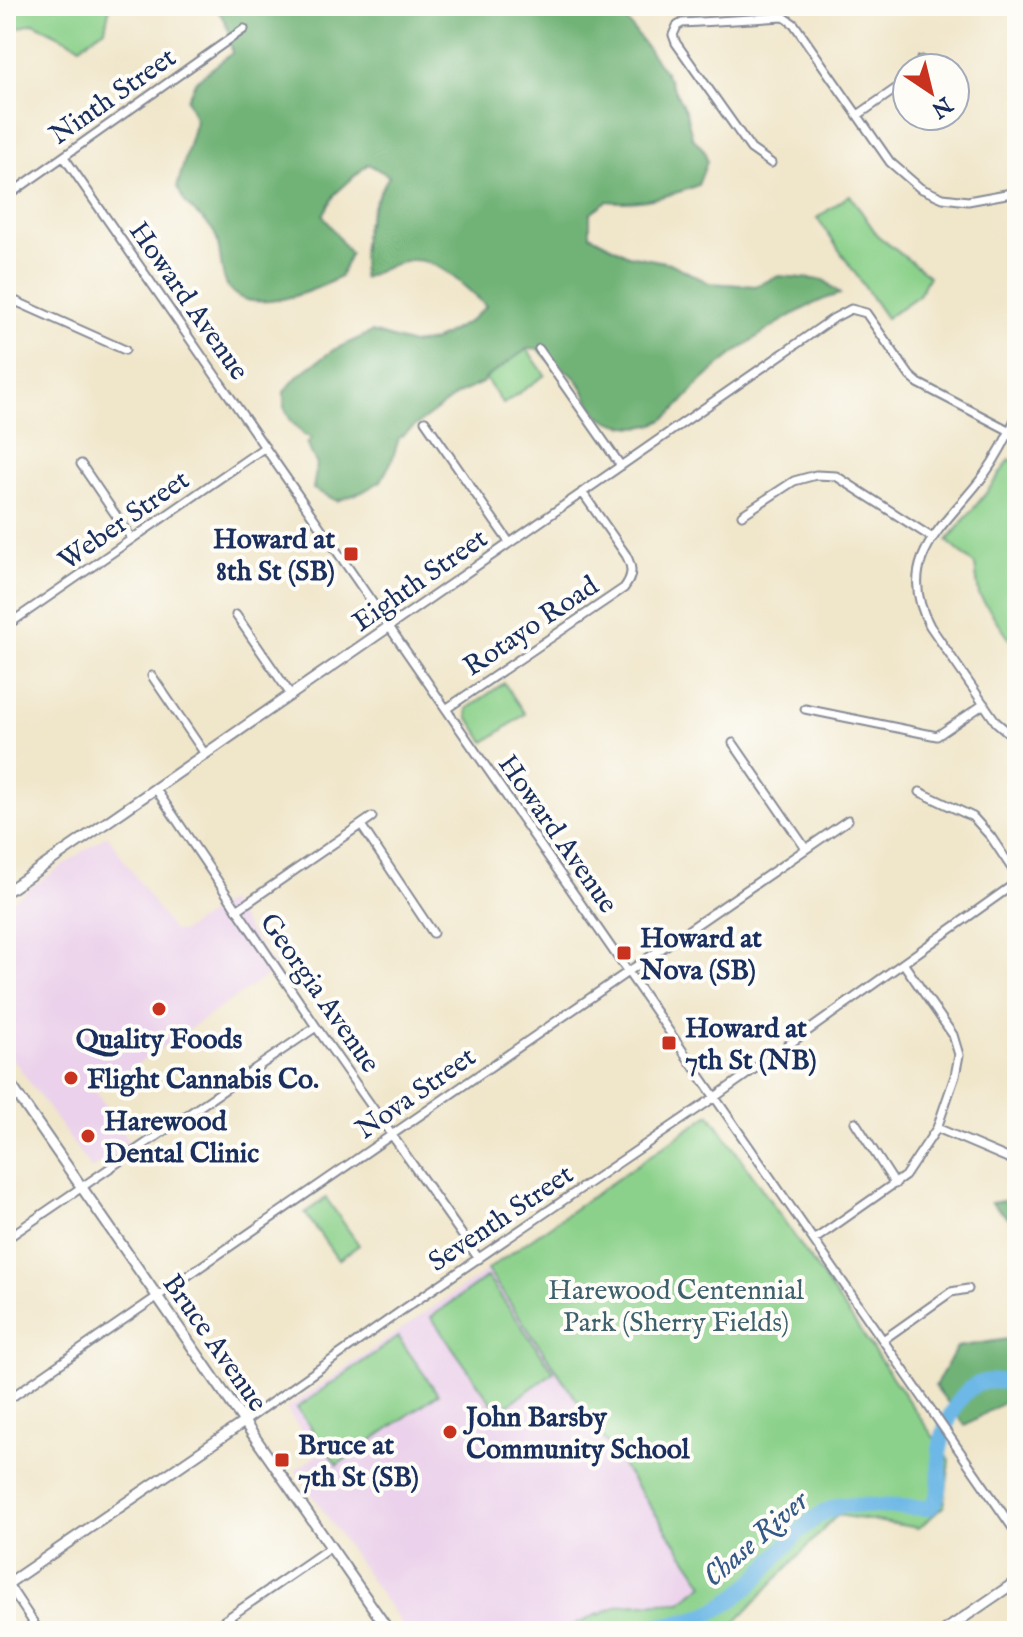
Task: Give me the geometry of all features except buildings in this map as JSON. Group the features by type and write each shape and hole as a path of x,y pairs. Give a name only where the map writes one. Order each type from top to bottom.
{"street":[{"path":"771,163 751,149 676,43 674,30 682,23 784,17 794,24 890,162 920,188 943,198 968,201 1017,192"},
{"name":"Ninth Street","path":"6,197 244,29"},
{"path":"858,115 891,92"},
{"name":"Howard Avenue","path":"64,157 1017,1534"},
{"path":"6,297 125,350"},
{"name":"Eighth Street","path":"6,892 843,312 859,310 869,318 918,383 1010,431"},
{"path":"539,349 621,466"},
{"path":"1017,415 984,475 931,537 921,563 918,591 924,615 996,722 1017,740"},
{"path":"425,421 509,542"},
{"name":"Weber Street","path":"10,624 265,447"},
{"path":"81,464 132,539"},
{"path":"742,515 794,481 816,475 836,476 931,537"},
{"name":"Rotayo Road","path":"446,709 624,588 630,580 631,565 582,492"},
{"path":"6,611 10,624"},
{"path":"236,615 291,695"},
{"path":"152,676 205,754"},
{"path":"805,709 937,736 984,704"},
{"path":"733,743 806,849"},
{"name":"Georgia Avenue","path":"155,788 316,1027 355,1079 390,1136 479,1259"},
{"path":"920,792 973,817 991,837 1017,879"},
{"path":"237,910 372,817"},
{"name":"Nova Street","path":"6,1401 848,820"},
{"path":"361,825 433,933"},
{"name":"Seventh Street","path":"7,1584 715,1097 1017,879"},
{"path":"814,1240 905,1176 937,1128 955,1076 959,1055 953,1035 903,963"},
{"path":"6,1239 316,1027"},
{"name":"Bruce Avenue","path":"6,1078 389,1631"},
{"path":"855,1122 895,1184"},
{"path":"937,1128 1017,1162"},
{"path":"883,1340 951,1292 968,1289"},
{"path":"209,1631 331,1547"},
{"path":"944,1631 1017,1581"},
{"path":"7,1584 39,1631"}],"shaded area":[{"path":"107,835 173,931 182,932 228,901 276,970 96,1092 130,1144 91,1169 6,1049 6,905"},
{"name":"John Barsby Community School","path":"487,1270 705,1584 681,1602 620,1605 560,1631 406,1631 295,1470 318,1455 286,1409"}],"green space":[{"path":"6,6 110,6 105,29 80,46 34,23 6,32"},
{"path":"213,6 616,6 665,72 686,112 692,137 705,151 707,162 698,185 653,199 607,201 590,213 590,235 628,255 670,263 709,283 756,286 779,276 824,280 840,294 788,317 751,341 706,377 669,416 647,426 622,425 599,415 569,372 554,364 539,349 527,349 482,383 458,394 399,438 381,481 337,501 313,489 317,465 307,444 312,438 304,435 291,421 284,407 284,392 299,375 333,350 372,332 412,344 433,341 470,321 486,306 449,274 428,262 405,261 363,278 362,249 367,224 389,176 368,164 335,194 323,215 350,254 340,277 280,300 248,300 235,294 224,277 215,234 188,206 177,187 196,121 187,99 196,81 232,53 225,21"},
{"path":"850,195 878,236 929,276 919,295 886,318 817,218"},
{"path":"527,349 545,375 503,404 485,378"},
{"path":"1010,459 1017,463 1017,650 979,595 975,565 947,541"},
{"path":"504,683 525,714 485,742 468,717 467,709"},
{"name":"Harewood Centennial Park (Sherry Fields)","path":"710,1114 950,1461 944,1506 919,1528 837,1515 733,1625 703,1631 680,1631 683,1628 560,1631 620,1605 681,1602 704,1584 487,1270"},
{"path":"326,1198 359,1245 338,1260 305,1213"},
{"path":"1017,1199 1017,1230 1013,1222 991,1203"},
{"path":"487,1277 554,1372 498,1412 431,1317"},
{"path":"398,1337 438,1394 337,1465 297,1408"},
{"path":"1017,1340 1017,1400 1010,1399 965,1425 935,1386 957,1347"}],"waterway":[{"path":"1017,555 1010,587 1017,614"},
{"name":"Chase River","path":"634,1631 690,1620 728,1603 754,1581 800,1531 826,1511 842,1505 929,1508 939,1488 942,1440 958,1402 980,1383 1017,1383"}],"place":[{"name":"Howard at 8th St (SB)","path":"351,554"},
{"name":"Howard at Nova (SB)","path":"624,953"},
{"name":"Quality Foods","path":"159,1009"},
{"name":"Howard at 7th St (NB)","path":"669,1043"},
{"name":"Flight Cannabis Co.","path":"71,1078"},
{"name":"Harewood Dental Clinic","path":"88,1136"},
{"name":"John Barsby Community School","path":"450,1432"},
{"name":"Bruce at 7th St (SB)","path":"282,1460"}]}
